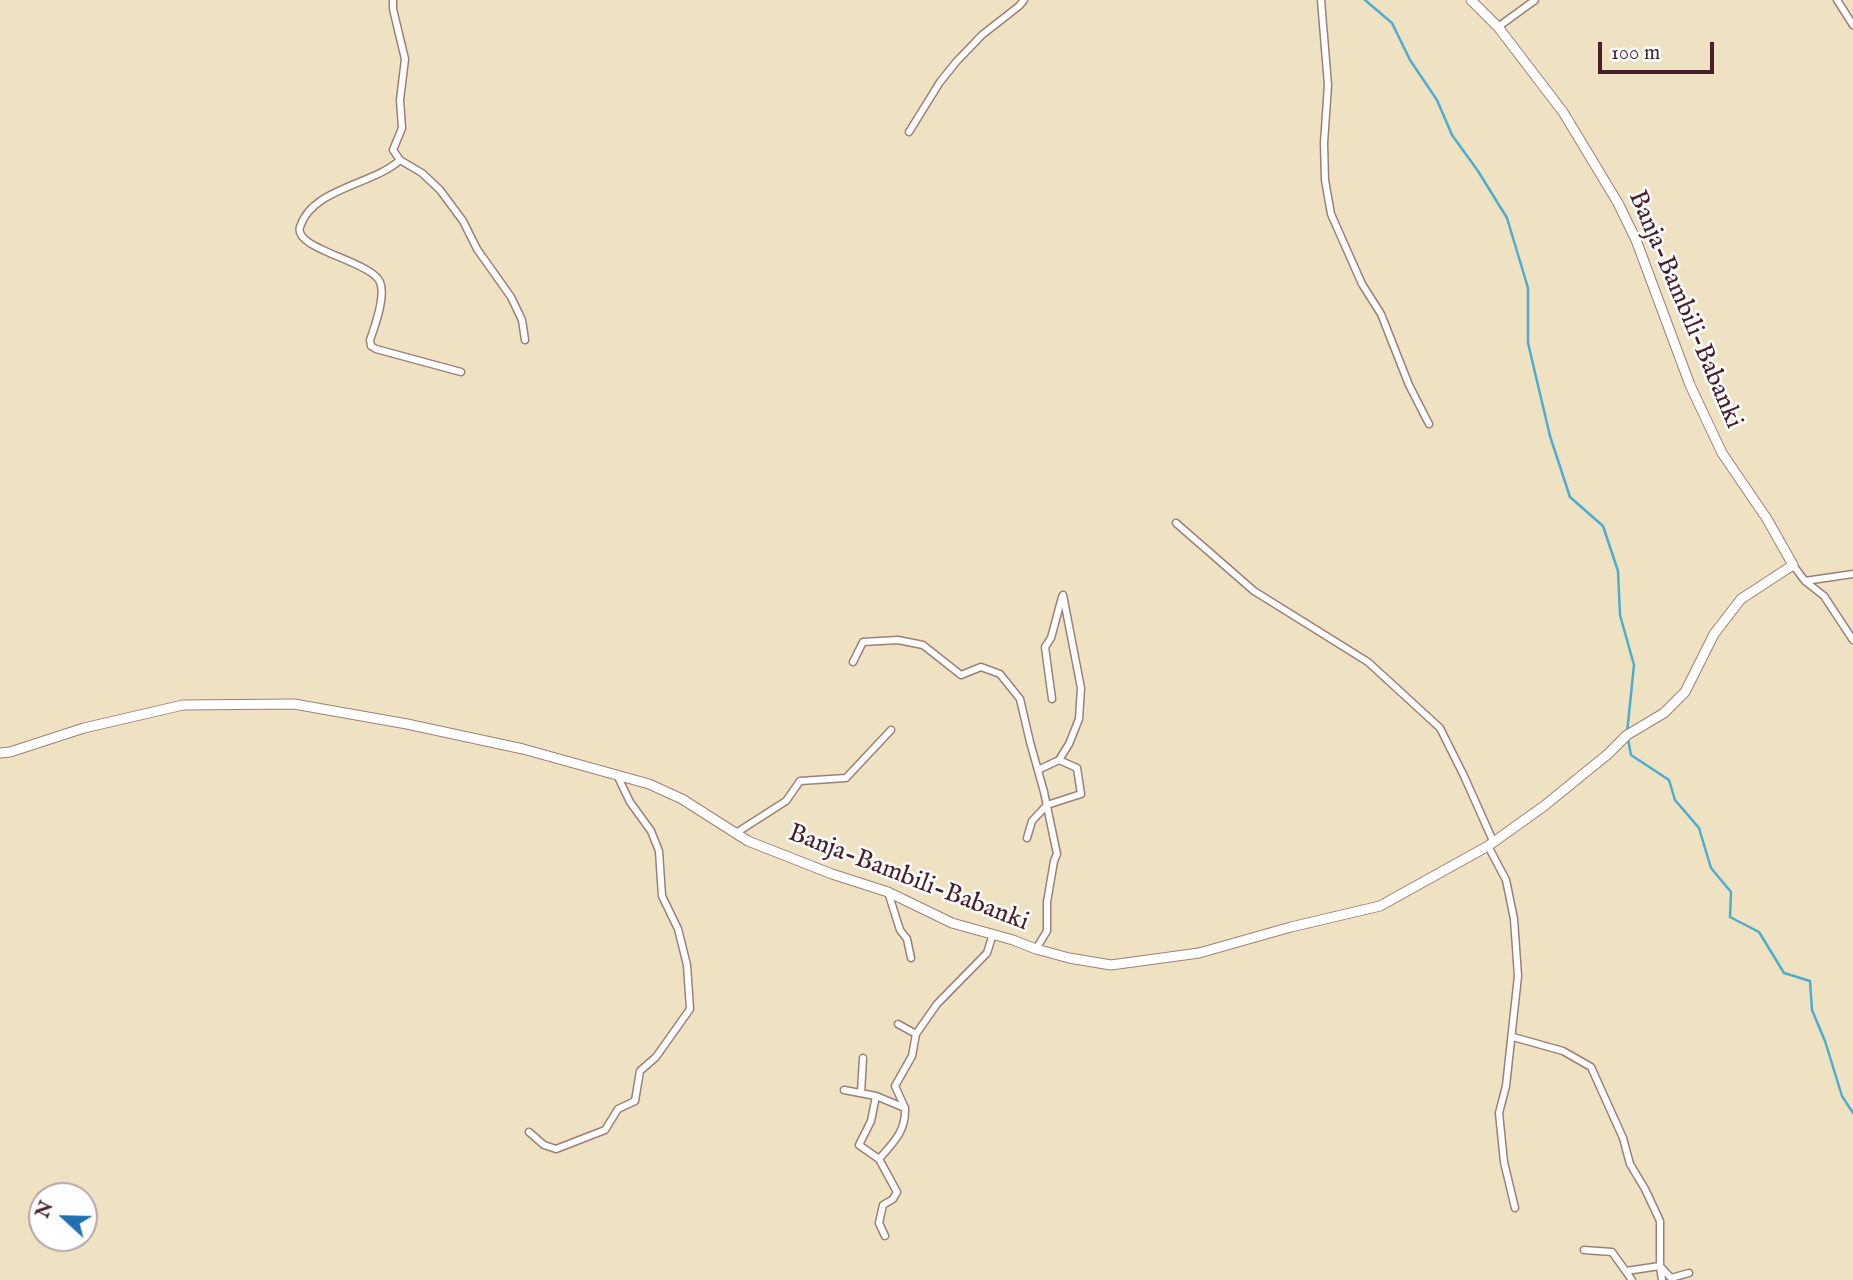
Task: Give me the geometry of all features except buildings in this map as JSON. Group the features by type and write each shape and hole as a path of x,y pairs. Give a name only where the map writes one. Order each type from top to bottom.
{"street":[{"path":"393,0 405,59 400,100 402,128 393,150 400,160 422,173 440,190 463,221 477,249 511,297 522,320 525,340"},
{"path":"908,132 957,61 982,35 1024,0"},
{"path":"1321,0 1328,85 1324,143 1325,180 1331,214 1362,285 1381,314 1409,385 1429,424"},
{"name":"Banja-Bambili-Babanki","path":"0,753 84,728 183,705 294,704 407,724 497,743 649,784 682,799 748,841 888,892 952,923 1069,958 1111,965 1199,953 1380,906 1491,843 1544,806 1627,735 1664,713 1685,692 1714,634 1741,599 1793,565 1767,519 1722,453 1690,385 1636,240 1618,203 1563,112 1498,27 1471,0"},
{"path":"1498,27 1535,0"},
{"path":"1837,0 1853,25"},
{"path":"400,160 385,172 354,184 312,206 299,233 321,250 349,260 373,273 381,284 371,346 461,372"},
{"path":"1176,523 1254,591 1368,663 1440,728 1464,776 1506,880 1514,919 1518,976 1513,1037 1499,1114 1504,1162 1515,1209"},
{"path":"1793,565 1805,581 1824,596 1853,640"},
{"path":"1805,581 1853,574"},
{"path":"1038,770 1059,760 1079,719 1082,688 1063,595 1051,638 1045,647 1052,699"},
{"path":"853,662 863,642 898,640 923,645 961,675 981,667 1000,674 1020,699 1057,854 1047,902 1047,931 1036,949"},
{"path":"736,833 786,801 800,781 846,778 891,730"},
{"path":"1027,838 1032,821 1047,805 1080,794 1077,768 1059,760"},
{"path":"529,1132 544,1145 556,1149 606,1130 618,1109 635,1101 640,1071 656,1057 690,1009 687,965 678,929 662,896 659,851 651,831 629,802 616,773"},
{"path":"888,892 900,930 907,939 911,958"},
{"path":"879,1158 905,1123 905,1108 895,1086 912,1056 916,1034 937,1004 987,953 993,934"},
{"path":"898,1024 916,1034"},
{"path":"1513,1037 1563,1051 1591,1067 1610,1105 1630,1164 1660,1221 1662,1280"},
{"path":"861,1093 863,1058"},
{"path":"844,1090 876,1096 905,1108"},
{"path":"876,1096 871,1121 859,1145 879,1158 897,1192 893,1199 883,1205 879,1223 885,1236"},
{"path":"1584,1250 1612,1252 1632,1280"},
{"path":"1626,1271 1660,1266"},
{"path":"1660,1266 1671,1278 1689,1273"}],"waterway":[{"path":"1365,0 1392,23 1410,60 1437,100 1452,135 1507,218 1528,288 1528,343 1550,436 1570,497 1603,526 1618,571 1620,615 1634,665 1627,733"},
{"path":"1628,739 1631,755 1669,780 1675,800 1699,828 1711,868 1731,892 1730,917 1759,932 1784,973 1810,981 1812,1010 1842,1096 1853,1113"}]}
